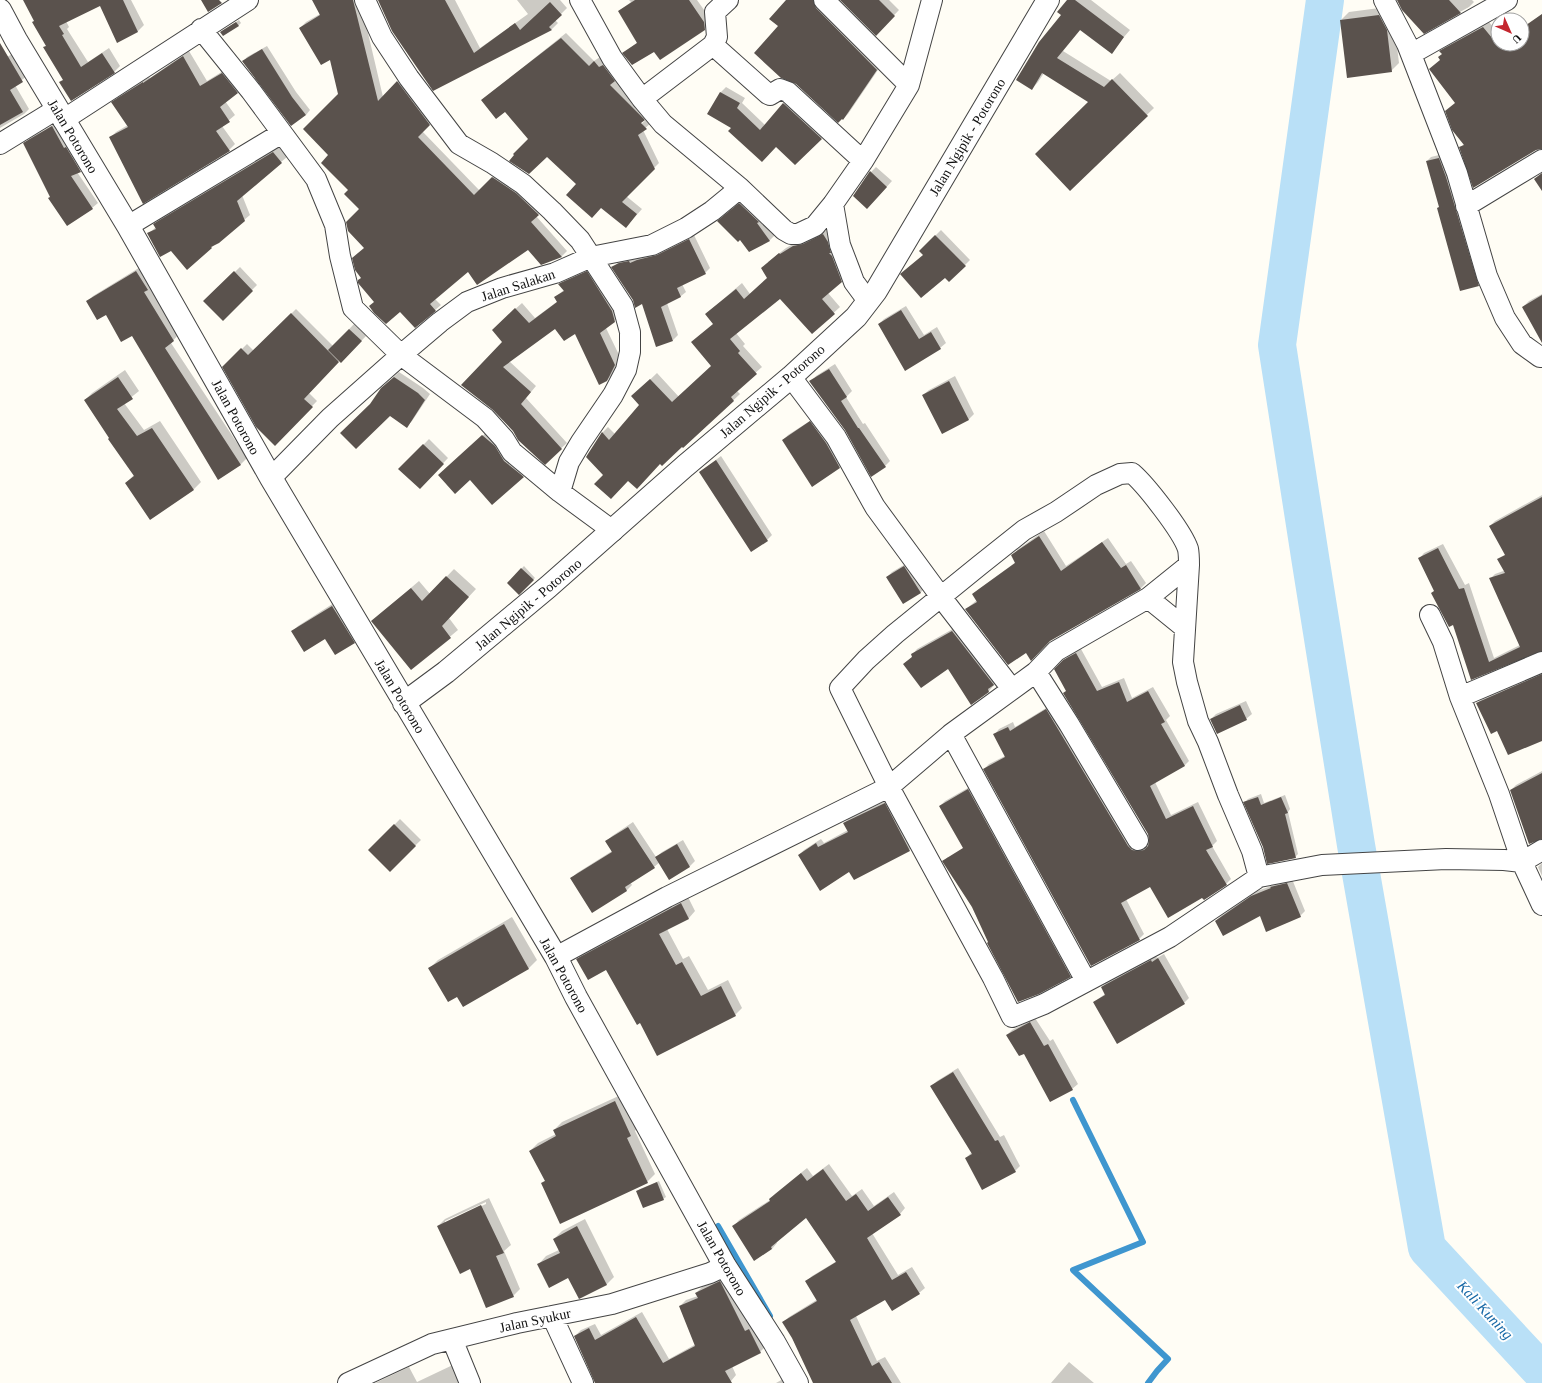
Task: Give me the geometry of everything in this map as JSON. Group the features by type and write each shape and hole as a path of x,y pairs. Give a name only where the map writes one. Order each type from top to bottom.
{"street":[{"path":"0,144 60,114 202,30 248,0"},
{"path":"365,0 382,38 409,78 459,144 492,163 522,184 580,240 623,306 630,332 630,352 626,370 613,395 569,462 560,492"},
{"path":"580,0 612,58 642,99 663,124 740,188 784,230 791,234 802,232 815,226 833,204 863,161 909,85 932,0"},
{"path":"642,99 712,45 717,37 716,12 728,0"},
{"path":"824,0 909,85"},
{"name":"Jalan Ngipik - Potorono","path":"404,703 446,672 614,531 685,466 791,377 856,317 876,290 1048,0"},
{"path":"1384,0 1411,54 1457,173 1487,276 1505,318 1522,344 1542,357"},
{"path":"1411,54 1508,0"},
{"name":"Jalan Potorono","path":"0,10 16,40 128,226 271,478 556,957 576,997 725,1266 774,1342 797,1383"},
{"path":"202,30 316,179 335,225 340,256 353,308 401,355 485,418 504,439 512,452 560,492 614,531"},
{"path":"712,45 768,94 770,95 780,90 788,92 863,161"},
{"path":"128,226 282,133"},
{"path":"1466,206 1542,160"},
{"name":"Jalan Salakan","path":"271,478 330,418 440,322 468,302 502,288 555,273 591,257 652,246 686,228 712,211 740,188"},
{"path":"833,204 840,244 845,258 854,282 868,300"},
{"path":"791,377 836,437 875,507 941,597 1012,688"},
{"path":"1259,877 1252,850 1198,720 1183,662 1189,565 1188,549 1181,535 1143,482 1132,473 1120,474 1096,485 1056,512 1024,530 980,564 866,660 840,688 889,787 993,978 1012,1017 1044,1004 1170,937 1259,877 1331,864 1453,859 1504,860 1522,862 1542,850"},
{"path":"556,957 667,897 889,787 951,734 1012,688 1036,672 1056,651 1148,598 1189,565"},
{"path":"1148,598 1185,628"},
{"path":"1430,615 1443,642 1460,697 1499,794 1522,862 1542,905"},
{"path":"1460,697 1542,662"},
{"path":"1036,672 1069,724 1138,840"},
{"path":"951,734 1086,981"},
{"name":"Jalan Syukur","path":"348,1383 432,1344 552,1316 612,1304 710,1273 725,1266"},
{"path":"552,1316 583,1383"},
{"path":"452,1339 470,1383"}],"building":[{"path":"23,0 123,0 138,32 117,43 100,6 59,26 64,34 62,35 81,67 102,53 115,73 71,101 59,82 63,80 43,47 46,46 32,22 34,21"},
{"path":"201,0 219,0 222,3 208,12"},
{"path":"312,0 353,0 378,101 397,81 430,125 418,137 474,195 492,177 516,193 539,215 531,222 562,257 541,265 528,250 477,285 468,272 430,304 436,311 415,328 400,312 386,324 374,313 369,306 374,302 358,283 358,280 361,278 355,270 352,258 364,248 348,231 346,222 359,209 344,194 348,190 321,163 328,155 303,129 338,94 330,60 321,65 299,28 320,15"},
{"path":"378,0 445,0 474,53 515,23 520,30 550,2 562,15 549,27 552,30 433,91 392,31"},
{"path":"635,0 689,0 704,22 705,30 660,60 654,52 632,65 622,53 637,43 618,11"},
{"path":"786,0 813,0 816,8 877,70 843,120 842,119 838,123 796,84 781,78 754,53 778,26 769,19"},
{"path":"840,0 879,0 895,16 876,36"},
{"path":"1067,0 1075,0 1124,37 1112,54 1080,30 1057,58 1104,87 1112,79 1148,116 1070,191 1035,154 1088,102 1042,73 1032,90 1016,80 1039,42 1061,15 1057,12"},
{"path":"1397,0 1449,0 1461,13 1424,34 1402,10"},
{"path":"1542,14 1542,149 1536,150 1473,188 1459,147 1464,145 1452,130 1445,111 1455,103 1429,69 1440,60 1438,57 1442,54 1439,51 1483,27 1490,36 1490,52 1530,52 1530,22"},
{"path":"1379,15 1387,30 1392,72 1347,78 1340,20"},
{"path":"236,22 239,26 223,36 220,32"},
{"path":"561,38 589,66 594,61 599,67 603,65 615,81 610,85 645,120 641,123 647,129 638,135 655,169 622,202 637,214 626,228 601,208 592,218 566,195 576,184 547,157 529,174 509,161 514,155 513,154 528,139 505,112 496,119 481,100"},
{"path":"0,43 23,82 10,90 23,112 0,125"},
{"path":"262,49 292,97 306,115 291,126 242,61"},
{"path":"183,56 200,86 222,73 238,93 220,107 230,122 216,131 230,151 143,204 109,137 128,127 111,102 143,83"},
{"path":"720,92 740,103 737,108 760,130 783,103 822,139 795,165 776,147 762,162 728,131 731,128 707,114"},
{"path":"52,126 64,148 66,147 81,172 71,176 93,209 67,226 48,198 50,197 23,143"},
{"path":"273,152 282,163 237,201 245,221 219,243 211,247 212,248 187,270 171,251 160,257 147,233 156,229 153,224"},
{"path":"1439,158 1479,286 1460,291 1437,208 1439,207 1426,161"},
{"path":"870,171 887,187 867,209 853,196"},
{"path":"1542,173 1542,191 1534,179"},
{"path":"739,203 759,222 757,223 770,241 749,252 740,240 738,242 717,221"},
{"path":"823,234 828,242 831,253 829,253 832,256 842,282 822,299 835,314 812,334 780,299 730,339 740,351 738,353 757,374 731,397 734,401 662,466 660,464 637,489 628,481 611,499 594,484 603,475 586,457 602,432 609,440 639,405 631,396 650,379 672,402 711,366 691,342 713,324 705,314 736,289 744,299 767,278 761,268 779,253 780,254 793,246 803,244"},
{"path":"935,235 966,266 949,282 945,278 921,298 900,274 923,255 919,251"},
{"path":"689,239 706,274 677,288 681,297 661,307 673,341 656,347 642,304 635,308 633,300 611,267 619,263 629,261 630,263 657,255"},
{"path":"136,271 148,290 144,292 174,341 165,348 241,465 218,480 132,336 121,342 106,315 97,320 86,301"},
{"path":"234,271 253,291 223,321 203,301"},
{"path":"587,271 612,311 615,322 600,333 615,365 607,381 599,385 575,334 564,341 555,329 503,367 531,392 521,404 562,449 545,465 518,440 513,431 493,410 461,385 502,342 492,330 515,308 529,323 557,302 554,297 564,291 558,284"},
{"path":"1542,295 1542,343 1522,307"},
{"path":"901,310 919,339 931,332 941,349 905,371 878,324"},
{"path":"291,313 339,362 304,399 313,407 275,446 256,427 222,367 241,348 248,355"},
{"path":"349,329 362,341 341,363 328,350"},
{"path":"829,369 847,397 841,401 886,467 871,477 845,430 809,381"},
{"path":"118,377 133,399 117,409 137,436 152,428 194,490 150,520 125,483 134,476 108,439 109,438 84,400"},
{"path":"394,377 418,393 425,400 407,428 390,416 356,449 340,433 370,404 381,388"},
{"path":"949,381 969,420 942,434 922,395"},
{"path":"810,421 826,443 840,468 812,487 782,440"},
{"path":"482,435 495,446 504,461 524,477 492,505 470,480 455,494 438,475"},
{"path":"423,444 444,464 420,489 398,469"},
{"path":"716,460 768,541 751,552 699,472"},
{"path":"1542,497 1542,651 1471,680 1453,625 1449,627 1431,593 1434,591 1418,558 1438,548 1459,589 1464,588 1489,662 1520,647 1489,578 1505,573 1497,559 1505,555 1489,526"},
{"path":"1039,536 1061,571 1102,542 1121,568 1126,565 1141,589 1050,641 1031,661 1026,653 1008,665 965,609 977,602 972,594 1015,563 1011,555"},
{"path":"904,566 921,593 903,604 886,577"},
{"path":"521,568 534,580 519,595 507,583"},
{"path":"446,576 469,597 442,626 451,638 411,670 371,621 411,588 422,601"},
{"path":"332,606 355,643 335,655 325,639 304,652 291,631"},
{"path":"952,631 994,685 988,689 989,692 971,705 948,669 921,688 903,664 912,657 911,654"},
{"path":"1076,653 1097,691 1119,682 1127,702 1148,691 1165,722 1161,724 1185,766 1150,786 1166,819 1193,806 1213,847 1206,850 1227,885 1204,900 1202,898 1168,918 1150,887 1121,903 1140,940 1091,966 983,769 1005,757 993,734 1008,727 1010,731 1046,709 1128,846 1132,850 1138,851 1144,850 1148,846 1148,834 1063,693 1066,691 1054,669 1063,660"},
{"path":"1542,674 1542,741 1508,755 1497,731 1491,734 1476,703"},
{"path":"1240,705 1247,720 1217,734 1210,719"},
{"path":"1542,773 1542,839 1529,844 1510,790"},
{"path":"968,789 1071,977 1039,994 1018,1002 987,943 988,942 972,907 942,861 963,848 939,806"},
{"path":"1258,797 1261,805 1281,797 1288,813 1285,814 1296,858 1267,864 1263,847 1243,802"},
{"path":"885,803 910,851 854,880 849,872 820,891 798,855 816,843 818,847 848,832 843,823"},
{"path":"394,824 416,846 390,872 368,850"},
{"path":"628,827 655,868 625,887 627,891 592,913 570,878 612,852 605,841"},
{"path":"677,844 690,867 669,880 655,857"},
{"path":"1287,883 1301,917 1266,932 1260,916 1223,936 1215,921 1251,896 1271,888 1270,887"},
{"path":"681,903 689,919 659,934 676,965 682,962 701,996 721,986 736,1016 657,1056 640,1023 637,1025 606,970 588,980 576,959"},
{"path":"504,924 529,969 463,1007 457,997 448,1002 428,968"},
{"path":"1158,958 1185,1004 1117,1044 1093,1002 1105,995 1101,987 1151,960 1152,962"},
{"path":"1030,1022 1044,1046 1048,1044 1073,1090 1050,1102 1024,1054 1019,1056 1006,1035"},
{"path":"953,1072 995,1141 998,1140 1016,1172 982,1190 965,1158 972,1154 930,1086"},
{"path":"615,1101 631,1136 627,1138 648,1183 560,1224 541,1183 545,1181 529,1151 556,1136 553,1130"},
{"path":"823,1169 846,1201 856,1194 868,1211 888,1197 901,1215 867,1238 892,1280 906,1272 920,1294 892,1311 885,1300 850,1320 872,1366 879,1362 892,1383 813,1383 792,1338 782,1322 817,1301 805,1281 836,1262 806,1218 771,1247 772,1249 754,1261 732,1226 770,1201 769,1199 801,1173 807,1181"},
{"path":"657,1182 664,1200 643,1208 636,1191"},
{"path":"481,1205 504,1253 496,1256 514,1297 486,1308 470,1269 460,1274 437,1226"},
{"path":"577,1226 607,1285 579,1299 568,1278 549,1288 537,1264 560,1253 553,1239"},
{"path":"720,1281 745,1331 749,1329 761,1353 725,1371 732,1383 595,1383 574,1336 589,1328 595,1340 636,1317 663,1363 695,1346 679,1306 698,1298 695,1293"}],"waterway":[{"name":"Kali Kuning","path":"1325,0 1277,345 1311,563 1356,845 1427,1248 1542,1372"},
{"path":"1073,1100 1143,1242 1073,1270 1168,1359 1148,1383"},
{"path":"718,1226 770,1316"}]}
